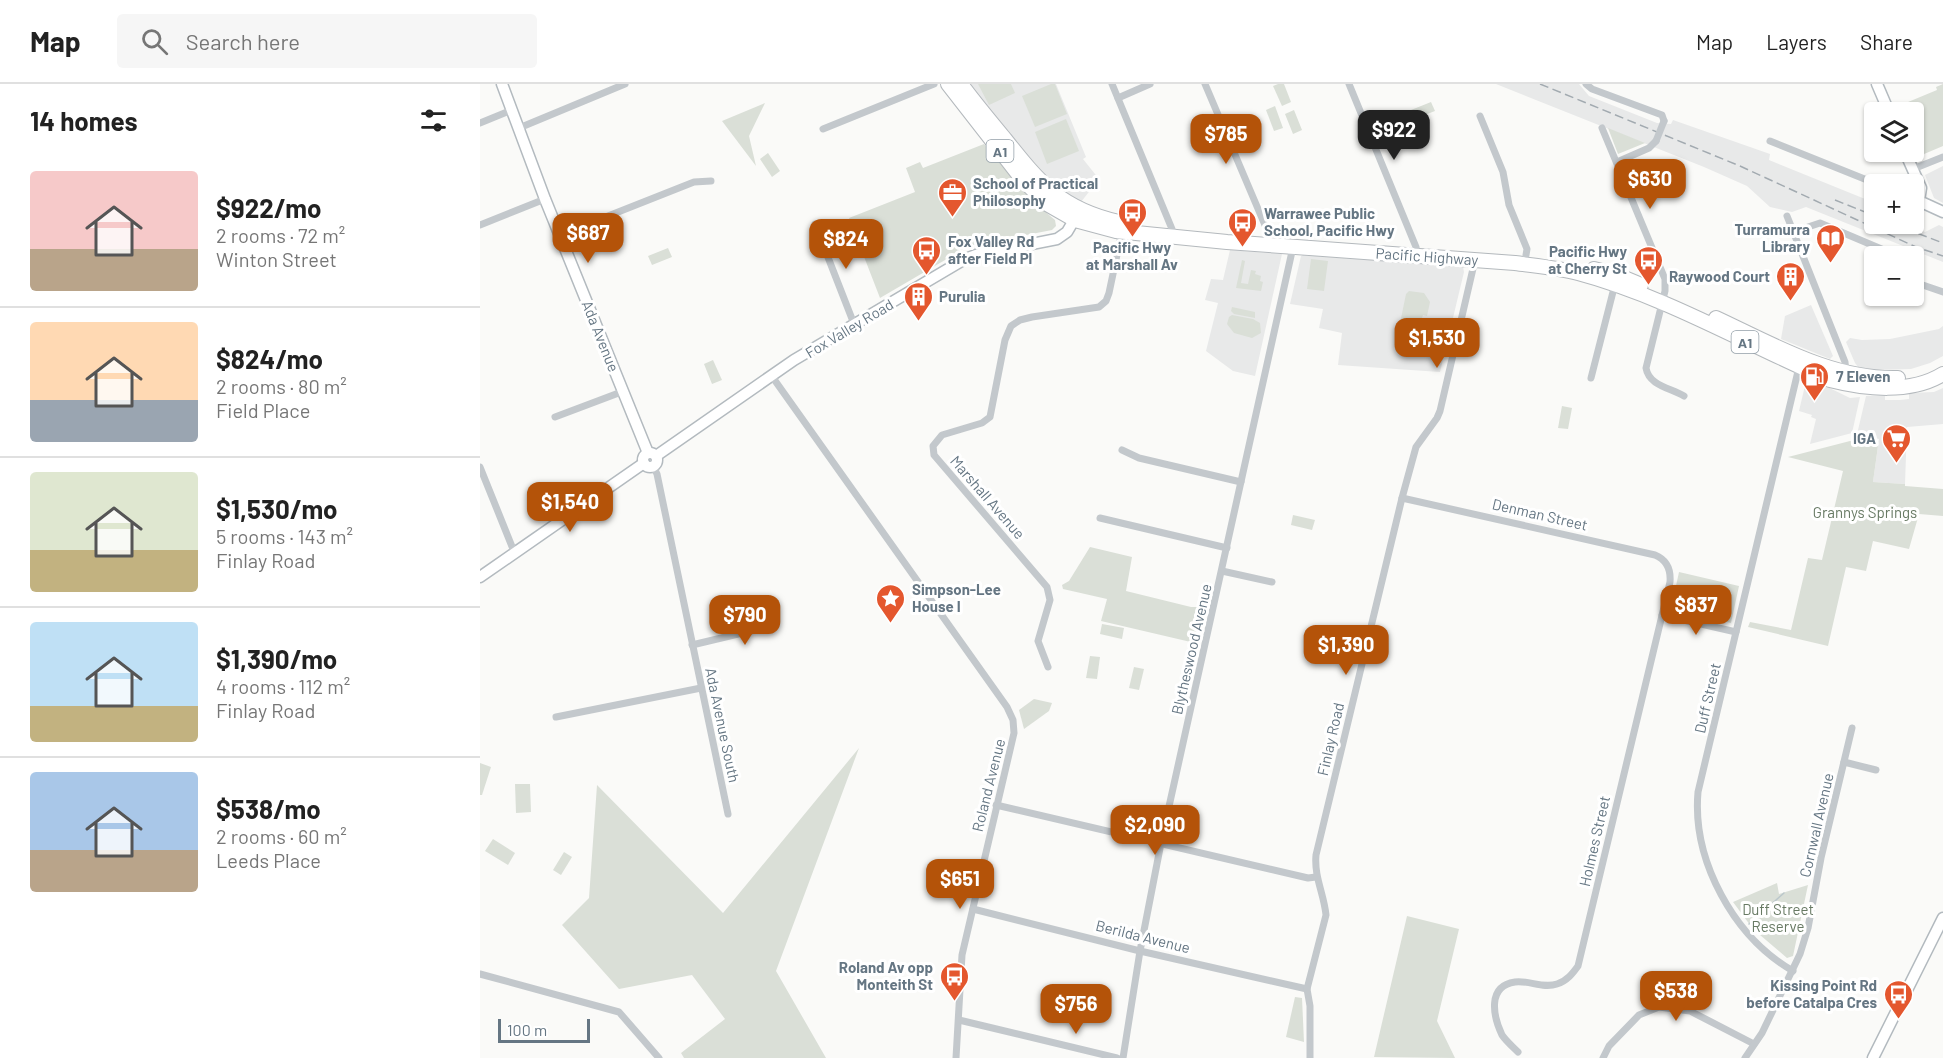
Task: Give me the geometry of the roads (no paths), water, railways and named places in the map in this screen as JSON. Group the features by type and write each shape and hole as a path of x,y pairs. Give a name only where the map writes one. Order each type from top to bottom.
{"highway":[{"name":"Pacific Highway","path":"948,84 1035,194 1059,212 1123,223 1270,241 1293,247 1558,268 1662,299 1802,357 1845,378 1909,378 1929,373 1943,365"},
{"name":"Pacific Highway","path":"961,84 1041,183 1078,215 1122,231 1270,241 1416,247 1526,255 1564,261 1617,275 1799,367 1873,387 1896,387 1924,382 1943,374"}],"main road":[{"name":"Ada Avenue","path":"502,84 545,199 650,459"},
{"path":"1877,84 1885,102"},
{"path":"1910,162 1915,174"},
{"path":"1924,204 1943,212"},
{"name":"Fox Valley Road","path":"480,577 771,375 854,324 966,259 1057,238 1067,232 1078,215"},
{"path":"1873,1058 1943,918"}],"street":[{"path":"519,128 626,84"},
{"path":"824,129 934,84"},
{"path":"1112,84 1172,229"},
{"path":"1118,98 1150,84"},
{"path":"1205,84 1270,241"},
{"path":"1349,84 1416,247"},
{"path":"1586,84 1592,89 1662,115 1664,121 1656,141 1649,148 1617,162"},
{"path":"480,123 512,110"},
{"path":"1480,116 1503,172 1509,205 1527,249 1526,255"},
{"path":"1602,128 1665,279 1646,368 1647,374 1653,381 1684,396"},
{"path":"1770,141 1864,179"},
{"path":"1913,169 1943,157"},
{"path":"560,235 694,182 711,181"},
{"path":"480,225 545,199"},
{"path":"1787,216 1845,362 1845,378"},
{"path":"1793,232 1820,223 1874,246"},
{"path":"815,224 854,324"},
{"name":"Marshall Avenue","path":"1048,667 1038,641 1050,600 1047,587 934,455 933,446 942,435 982,423 990,417 1005,340 1011,326 1020,320 1032,317 1099,307 1106,301 1110,293 1122,231"},
{"name":"Blytheswood Avenue","path":"1122,1058 1161,844 1293,247"},
{"name":"Finlay Road","path":"1310,1058 1310,1006 1306,989 1326,915 1325,904 1316,877 1316,855 1402,498 1416,447 1440,411 1475,260"},
{"path":"1591,378 1614,284"},
{"path":"1924,285 1943,292"},
{"name":"Duff Street","path":"1793,971 1770,957 1758,946 1731,911 1710,869 1698,820 1698,792 1799,367"},
{"name":"Roland Avenue","path":"771,375 1010,713 1014,724 1014,733 962,955 956,1058"},
{"path":"555,417 624,391"},
{"path":"1122,450 1139,458 1241,482"},
{"name":"Ada Avenue South","path":"650,459 657,474 728,814"},
{"path":"480,467 515,554"},
{"name":"Denman Street","path":"1402,498 1655,555 1668,565"},
{"path":"1100,518 1227,548"},
{"name":"Holmes Street","path":"1518,1053 1503,1037 1493,1009 1494,1002 1500,989 1507,984 1516,981 1547,986 1556,985 1572,974 1578,966 1670,582 1668,565"},
{"path":"1222,571 1272,582"},
{"path":"1662,615 1736,632"},
{"path":"693,645 757,630 762,626 763,616"},
{"path":"556,717 701,688"},
{"name":"Cornwall Avenue","path":"1745,1058 1762,1033 1800,954 1808,928 1821,858 1852,728"},
{"path":"1844,762 1876,770"},
{"path":"996,805 1308,878 1316,877"},
{"name":"Berilda Avenue","path":"973,909 1140,951 1306,989"},
{"path":"480,974 619,1012 659,1058"},
{"path":"1603,1058 1609,1046 1639,1015 1659,1007 1690,1011 1754,1044"},
{"path":"959,1020 1117,1058"}],"waterway":[{"path":"1749,924 1784,893"}],"railway":[{"path":"1540,84 1740,166 1916,247 1943,256"},
{"path":"1835,200 1864,212"},
{"path":"1919,234 1943,243"}],"place":[{"name":"School of Practical Philosophy","path":"952,218"},
{"name":"Pacific Hwy at Marshall Av","path":"1132,238"},
{"name":"Warrawee Public School, Pacific Hwy","path":"1243,248"},
{"name":"Turramurra Library","path":"1831,264"},
{"name":"Fox Valley Rd after Field Pl","path":"927,276"},
{"name":"Pacific Hwy at Cherry St","path":"1648,286"},
{"name":"Raywood Court","path":"1791,302"},
{"name":"Purulia","path":"918,322"},
{"name":"7 Eleven","path":"1815,402"},
{"name":"IGA","path":"1897,464"},
{"name":"Simpson-Lee House I","path":"891,624"},
{"name":"Roland Av opp Monteith St","path":"954,1002"},
{"name":"Kissing Point Rd before Catalpa Cres","path":"1898,1020"}],"park label":[{"name":"Grannys Springs","path":"1865,512"},
{"name":"Duff Street Reserve","path":"1778,918"}]}
